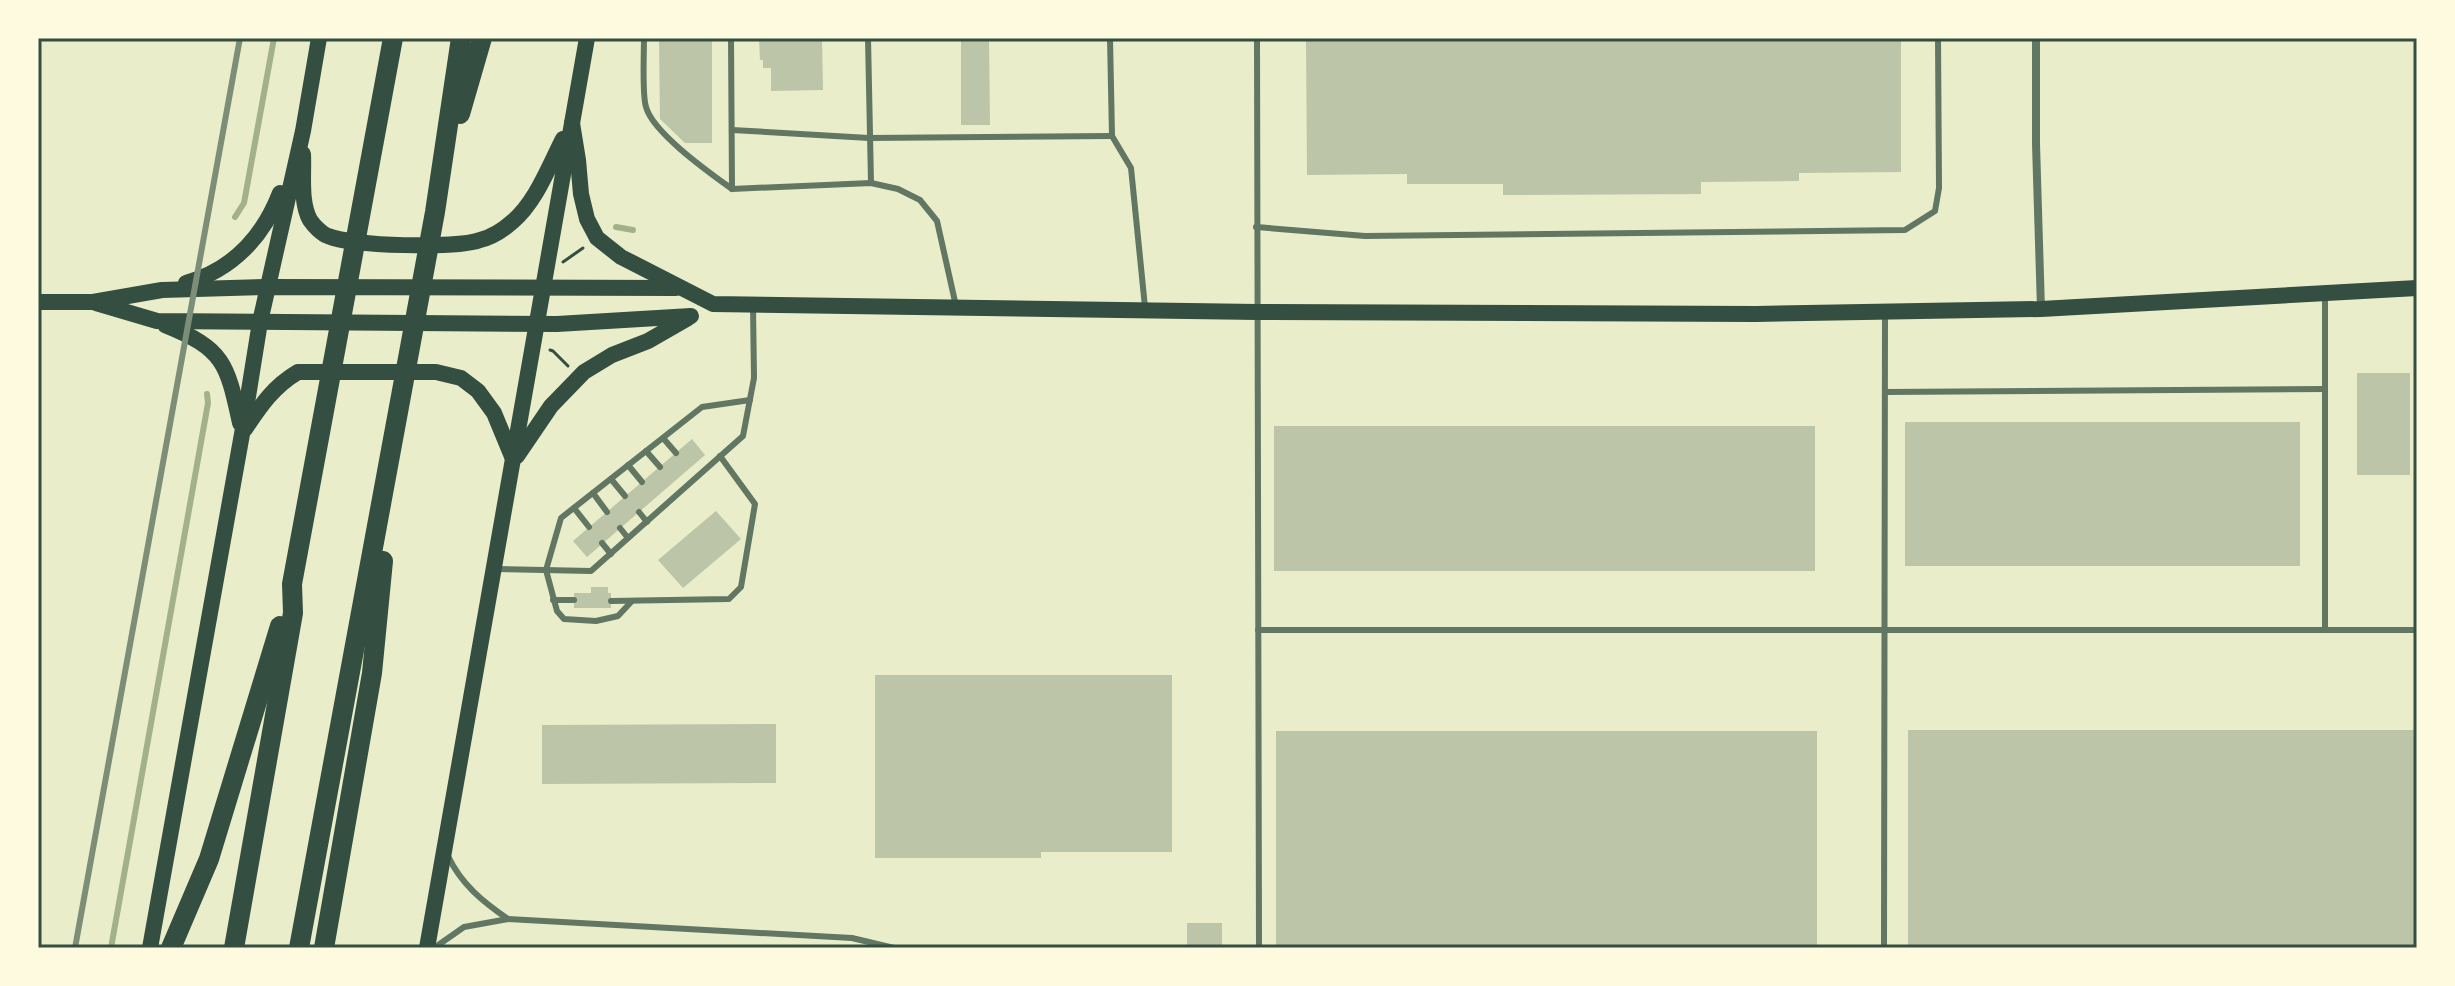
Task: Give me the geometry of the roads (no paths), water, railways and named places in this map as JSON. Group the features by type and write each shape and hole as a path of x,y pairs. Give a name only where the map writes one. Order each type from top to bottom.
{"highway":[{"path":"171,948 209,859 292,584 393,38"},
{"path":"299,948 435,212 461,38"},
{"path":"438,187 482,38"},
{"path":"324,948 372,673 395,432"},
{"path":"234,948 293,613 292,584"}],"main road":[{"path":"150,948 260,322 303,131 319,38"},
{"path":"427,948 587,38"},
{"path":"303,131 304,205 311,222 326,236 353,243 457,245 487,238 514,220 530,201 572,123"},
{"path":"572,123 581,194 587,219 597,238 621,257 713,304 1146,311 1725,314 2041,309 2417,288"},
{"path":"38,302 93,302 162,290 209,276 231,262 258,237 275,205 303,131"},
{"path":"162,290 267,287 682,288"},
{"path":"2380,289 2417,294"},
{"path":"93,302 157,321 206,344 217,355 231,382 242,434"},
{"path":"514,460 551,406 584,372 612,355 648,341 713,304"},
{"path":"157,321 535,324 691,316"},
{"path":"242,434 265,399 280,383 298,372 436,372 461,378 478,391 494,413 514,460"}],"street":[{"path":"2036,38 2041,309"}],"lane":[{"path":"644,38 646,108 656,124 684,154 732,189 871,183 898,189 920,200 937,221 956,308"},
{"path":"731,38 732,189"},
{"path":"868,38 871,183"},
{"path":"1110,38 1112,136 1131,168 1146,311"},
{"path":"1257,38 1259,948"},
{"path":"1256,227 1365,236 1905,230 1935,211 1939,188 1938,38"},
{"path":"732,130 869,138 1112,136"},
{"path":"2325,291 2325,630"},
{"path":"494,569 591,571 743,436 754,378 753,304"},
{"path":"1884,948 1885,312"},
{"path":"1885,392 2325,389"},
{"path":"631,602 618,616 596,621 564,619 557,611 546,570 561,518 702,407 750,400"},
{"path":"663,438 676,453"},
{"path":"646,451 660,467"},
{"path":"611,601 729,599 741,587 755,504 720,456"},
{"path":"628,465 642,482"},
{"path":"689,469 697,477"},
{"path":"611,479 625,496"},
{"path":"672,483 680,492"},
{"path":"593,493 607,512"},
{"path":"655,498 663,507"},
{"path":"574,508 589,527"},
{"path":"639,512 647,522"},
{"path":"620,528 628,538"},
{"path":"602,543 611,554"},
{"path":"553,600 574,600"},
{"path":"1258,630 2417,630"},
{"path":"445,849 453,867 472,891 508,919"},
{"path":"434,948 464,927 508,919 852,938 894,948"}],"waterway":[{"path":"235,217 244,203 274,38"},
{"path":"616,227 633,230"},
{"path":"111,948 208,403 207,394"}],"railway":[{"path":"75,948 240,38"}]}
